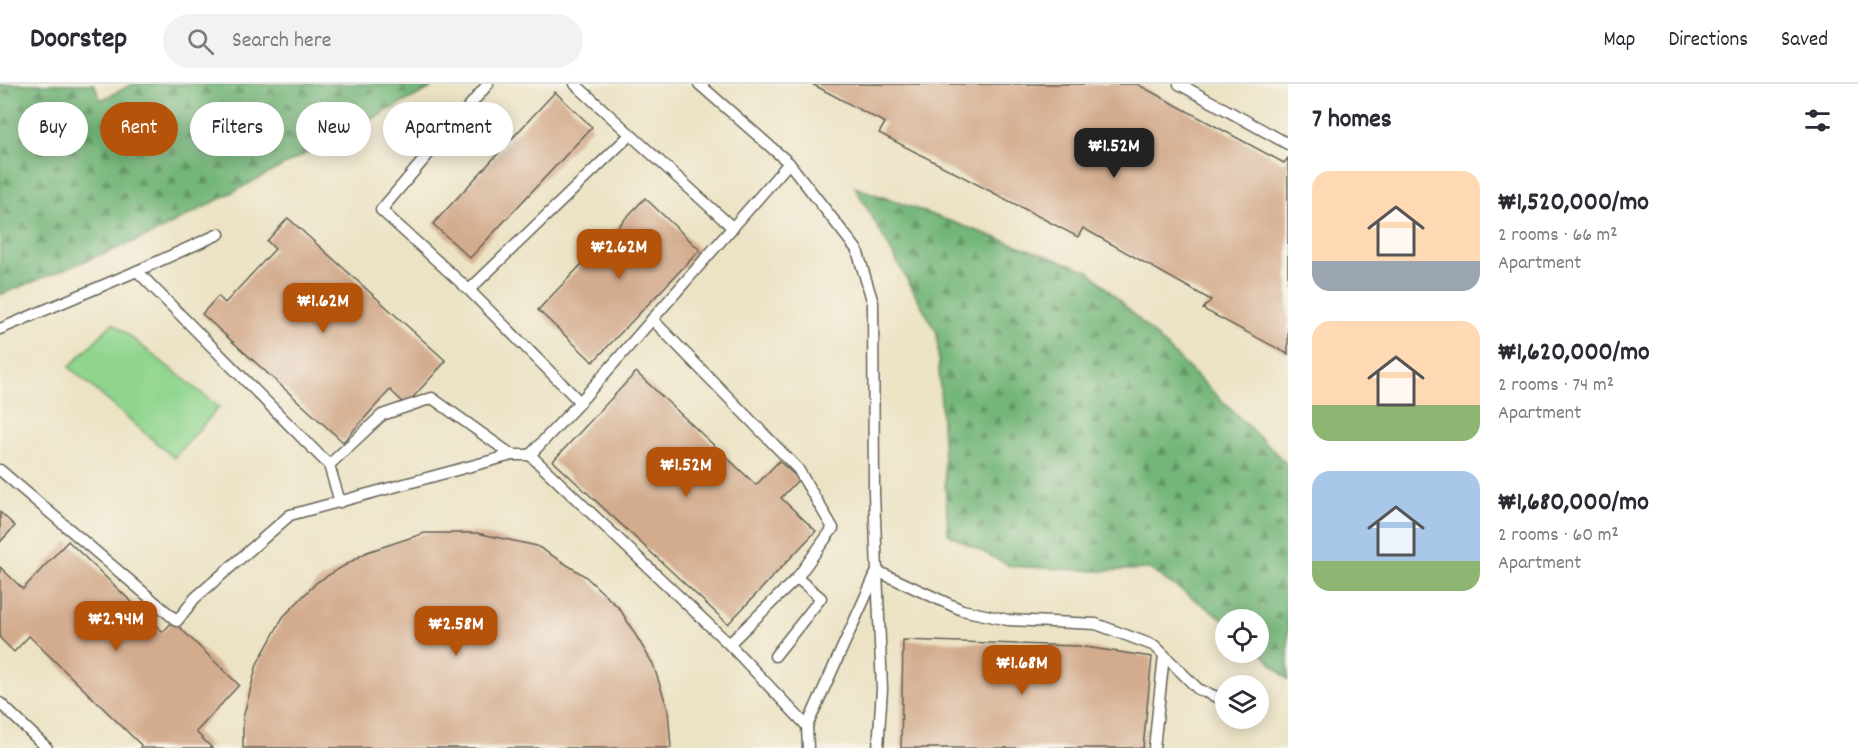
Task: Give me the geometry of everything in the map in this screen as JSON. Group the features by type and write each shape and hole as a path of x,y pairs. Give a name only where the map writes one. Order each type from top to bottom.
{"lane":[{"path":"488,84 381,210 470,290 580,402"},
{"path":"575,84 733,228"},
{"path":"699,84 789,163 857,250 873,303 874,493 882,689 878,748"},
{"path":"1179,84 1288,144"},
{"path":"470,290 630,135"},
{"path":"530,455 580,402 789,163"},
{"path":"0,329 219,234"},
{"path":"136,271 329,465 340,502"},
{"path":"652,320 798,469 833,528 797,578 729,644"},
{"path":"329,465 382,415 432,398 512,455"},
{"path":"0,470 177,621 195,598 290,515 512,455 530,455 729,644 807,726"},
{"path":"877,571 962,610 1008,620 1096,624 1155,646 1198,689 1215,696"},
{"path":"808,748 807,726 877,571"},
{"path":"775,657 821,598 797,578"},
{"path":"1155,748 1164,655"},
{"path":"0,702 47,748"}],"green space":[{"path":"0,84 94,84 101,100 133,84 430,84 431,88 404,102 383,102 383,113 371,120 371,102 296,102 296,156 302,156 153,234 0,295"},
{"path":"855,187 1089,271 1288,465 1288,680 1269,661 1269,609 1215,609 1215,613 1149,569 1098,571 1010,566 948,534 937,333"},
{"path":"113,323 219,407 174,458 69,367"}],"building":[{"path":"812,84 1137,84 1284,163 1288,158 1288,354 1203,309 1211,300 1083,228 1078,237 879,133 885,123"},
{"path":"555,92 592,127 470,258 433,224 496,156 513,156 513,137"},
{"path":"645,198 700,250 593,362 538,310"},
{"path":"288,218 446,361 406,405 390,390 343,442 202,314 218,296 225,303 275,249 267,241"},
{"path":"636,372 756,485 779,461 799,479 781,498 816,531 728,624 553,461"},
{"path":"0,512 15,526 0,542"},
{"path":"425,533 477,533 537,546 585,576 620,609 653,664 668,710 671,748 243,748 243,718 257,664 283,617 317,582 367,552"},
{"path":"68,541 163,632 173,621 239,685 196,732 212,748 140,748 141,745 29,636 14,652 0,638 0,567 23,589"},
{"path":"903,640 1078,646 1152,657 1143,748 901,748"}]}
